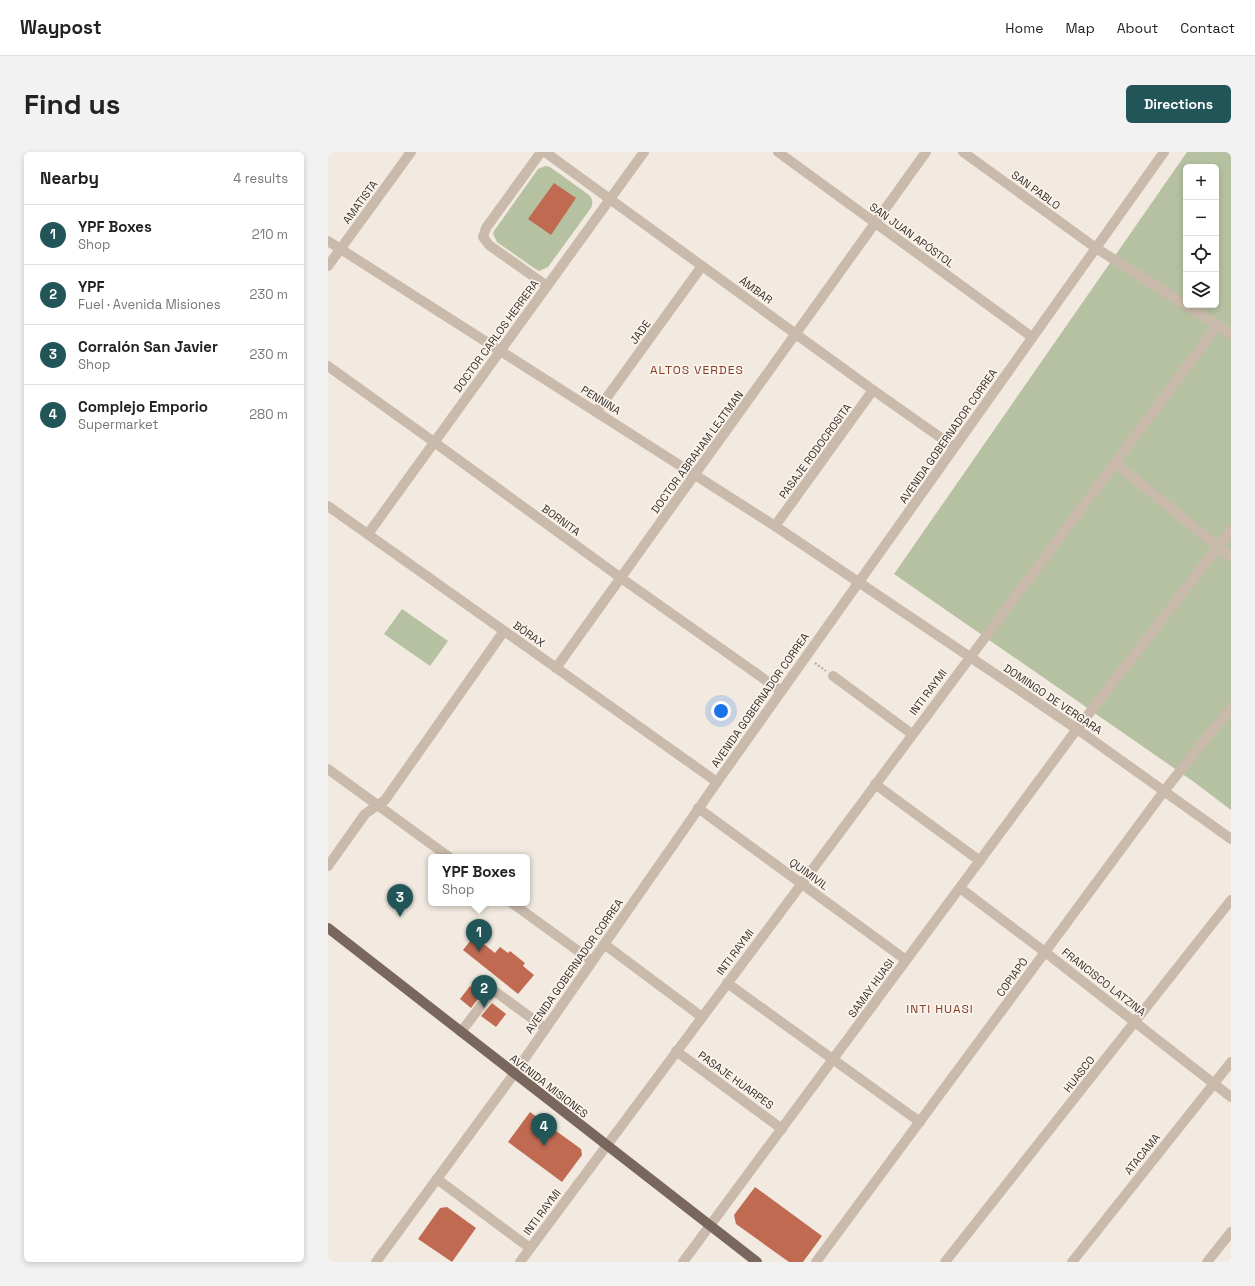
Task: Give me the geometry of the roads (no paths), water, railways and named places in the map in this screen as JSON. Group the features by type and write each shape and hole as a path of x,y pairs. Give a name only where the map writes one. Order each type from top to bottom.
{"main road":[{"name":"AVENIDA MISIONES","path":"328,928 756,1262"}],"street":[{"name":"AMATISTA","path":"328,266 411,152"},
{"path":"541,152 486,228 483,237 489,245 547,286"},
{"name":"ÁMBAR","path":"545,152 954,447"},
{"name":"DOCTOR CARLOS HERRERA","path":"368,534 644,152"},
{"name":"SAN JUAN APÓSTOL","path":"778,152 1032,337"},
{"name":"DOCTOR ABRAHAM LEJTMAN","path":"556,668 926,152"},
{"name":"SAN PABLO","path":"963,152 1096,248 1231,334"},
{"name":"AVENIDA GOBERNADOR CORREA","path":"376,1262 514,1074 698,808 1164,152"},
{"name":"PENNINA","path":"328,241 775,526 859,582"},
{"name":"JADE","path":"597,412 702,266"},
{"name":"INTI RAYMI","path":"520,1262 1217,326"},
{"name":"BORNITA","path":"328,366 620,578 781,691"},
{"name":"PASAJE RODOCROSITA","path":"775,526 873,390"},
{"path":"1115,463 1231,557"},
{"name":"BÓRAX","path":"328,506 717,782"},
{"name":"SAMAY HUASI","path":"683,1262 1077,729 1231,530"},
{"name":"DOMINGO DE VERGARA","path":"859,582 1077,729 1231,839"},
{"path":"328,866 365,814 385,800 504,631"},
{"path":"833,676 912,734"},
{"name":"COPIAPÓ","path":"816,1262 1164,791 1231,708"},
{"path":"328,768 445,854"},
{"path":"875,784 980,861"},
{"name":"QUIMIVIL","path":"698,808 906,960"},
{"name":"FRANCISCO LATZINA","path":"960,888 1046,952 1231,1097"},
{"name":"HUASCO","path":"945,1262 1231,900"},
{"path":"516,906 592,961"},
{"path":"604,944 702,1017"},
{"path":"727,983 920,1122"},
{"path":"461,1032 493,990 545,1028"},
{"name":"PASAJE HUARPES","path":"676,1051 782,1129"},
{"name":"ATACAMA","path":"1072,1262 1231,1062"},
{"path":"437,1179 530,1248"},
{"path":"1207,1262 1231,1232"}],"place":[{"name":"Corralón San Javier","path":"400,917"},
{"name":"YPF Boxes","path":"479,952"},
{"name":"YPF","path":"484,1008"},
{"name":"Complejo Emporio","path":"544,1146"}],"district":[{"name":"ALTOS VERDES","path":"697,370"},
{"name":"INTI HUASI","path":"940,1009"}]}
